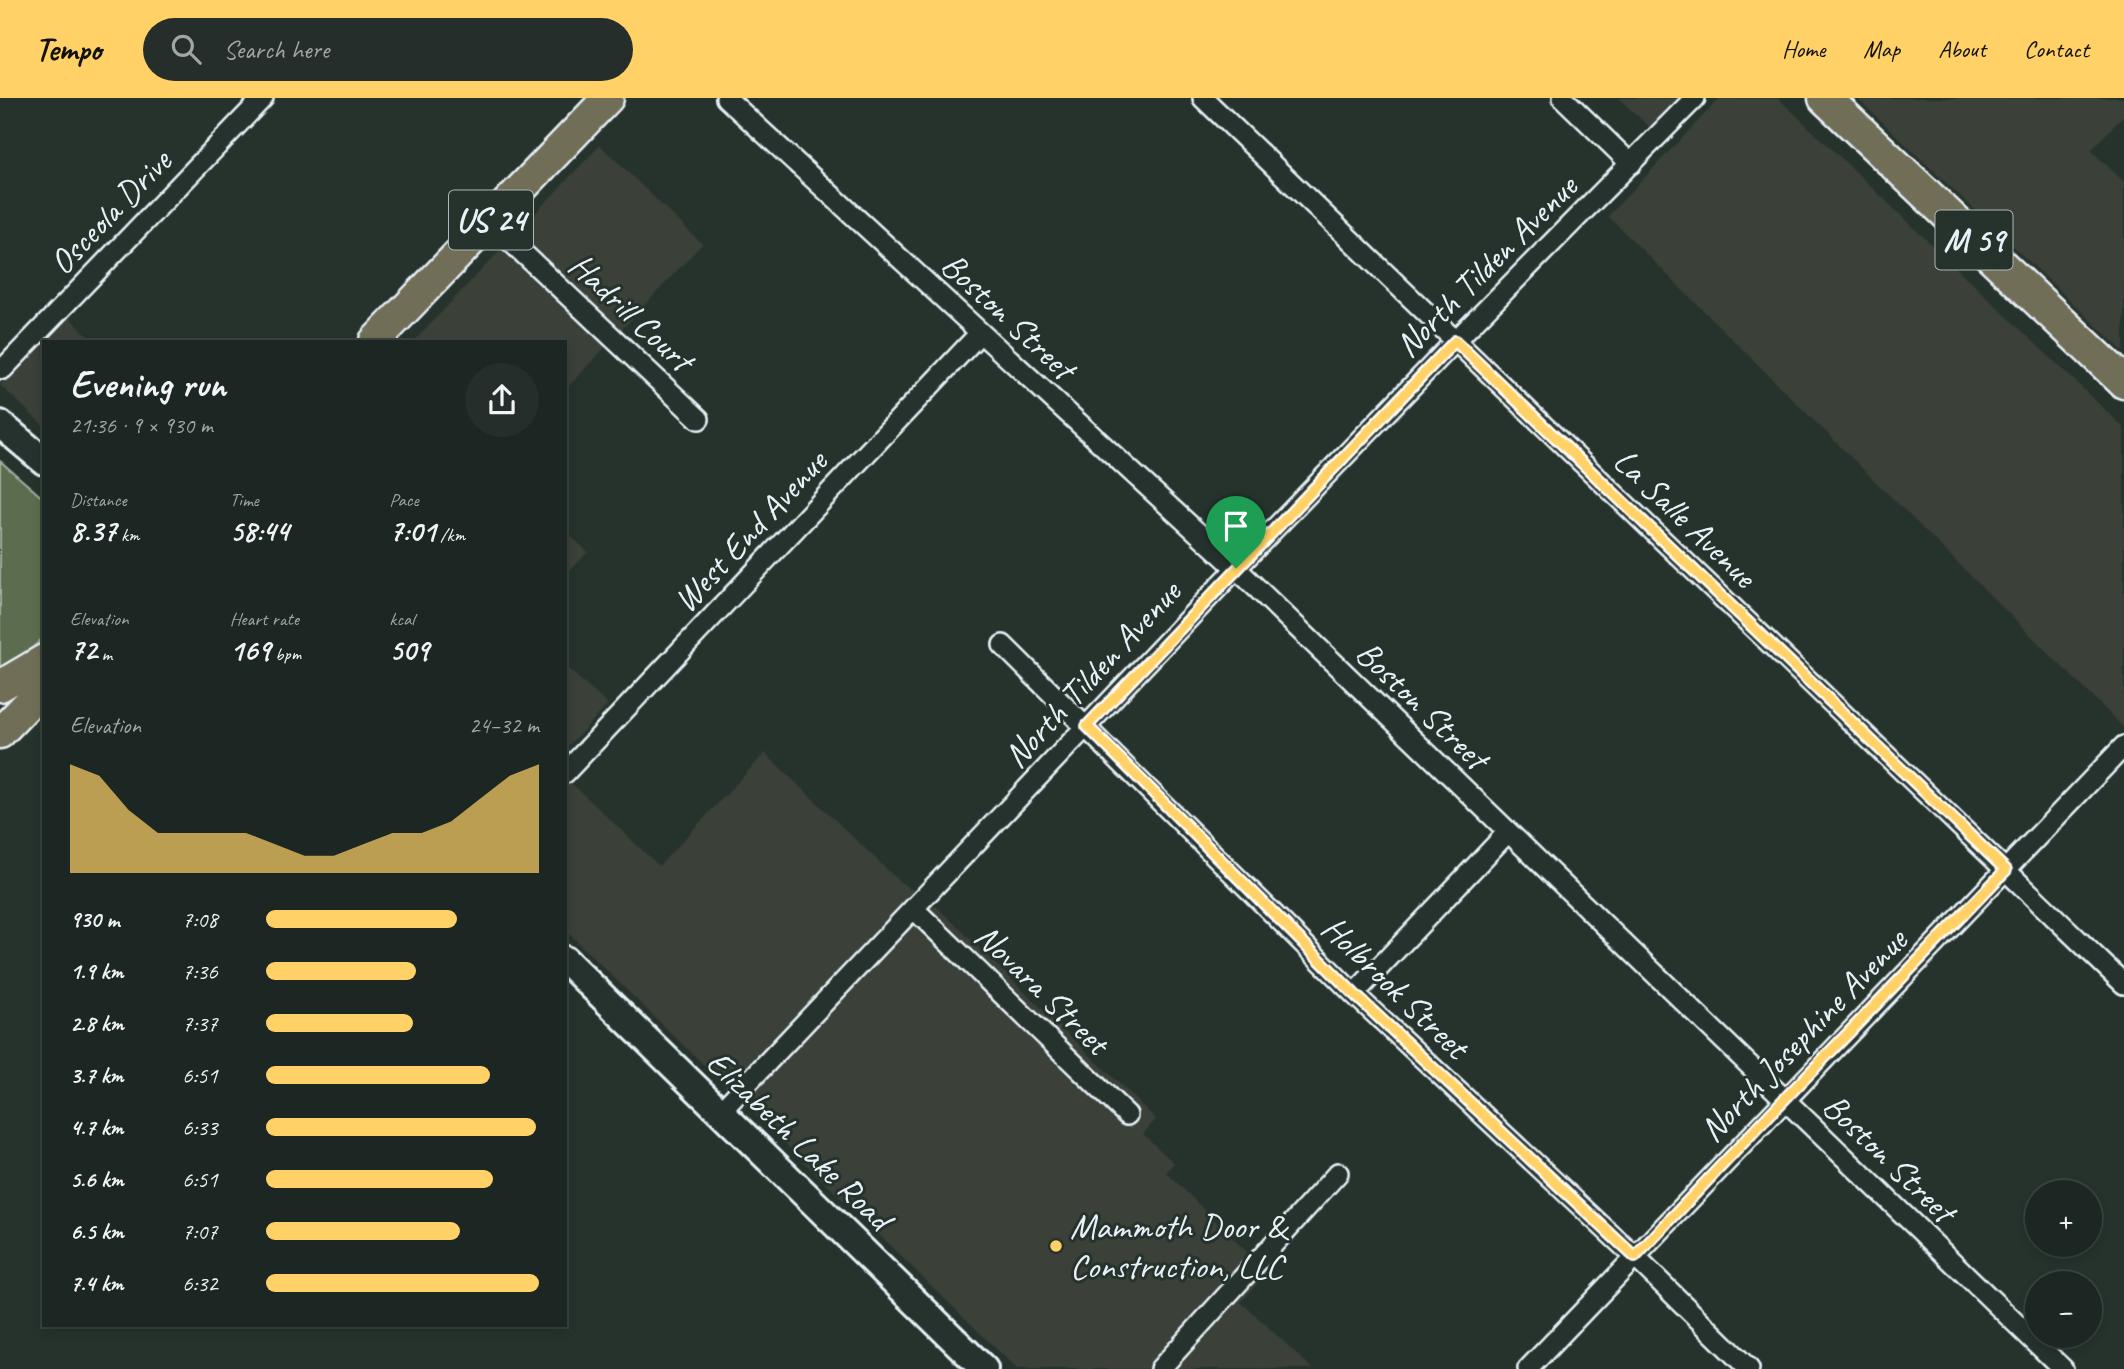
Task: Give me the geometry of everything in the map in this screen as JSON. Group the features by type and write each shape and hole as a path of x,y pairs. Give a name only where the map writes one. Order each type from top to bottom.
{"highway":[{"name":"M 59","path":"1825,98 2124,382"}],"main road":[{"name":"US 24","path":"375,340 608,98"},
{"path":"0,424 42,459"},
{"path":"0,686 42,661"},
{"path":"0,733 42,689"},
{"name":"Elizabeth Lake Road","path":"567,962 984,1369"}],"street":[{"name":"Osceola Drive","path":"3,369 263,98"},
{"name":"Boston Street","path":"726,98 1236,568 2063,1369"},
{"name":"La Salle Avenue","path":"1203,98 2124,984"},
{"path":"1563,98 1631,163"},
{"name":"North Tilden Avenue","path":"720,1112 1236,568 1695,98"},
{"name":"Hadrill Court","path":"489,222 699,419"},
{"name":"West End Avenue","path":"567,771 980,333"},
{"name":"Holbrook Street","path":"1003,645 1354,994 1635,1257 1749,1369"},
{"name":"North Josephine Avenue","path":"1528,1369 2124,746"},
{"path":"1354,994 1508,832"},
{"name":"Novara Street","path":"914,909 1126,1115"},
{"path":"1160,1369 1338,1173"}],"shaded area":[{"path":"1618,98 1680,98 1651,128"},
{"path":"1720,98 1778,98 2124,428 2124,728 1608,216"},
{"path":"1857,98 2124,98 2124,115 2091,150 2124,182 2124,352"},
{"path":"600,145 702,244 567,388 567,340 415,340"},
{"path":"69,317 92,340 45,340"},
{"path":"42,344 42,424 0,385"},
{"path":"567,533 588,552 567,573"},
{"path":"567,668 608,705 567,747"},
{"path":"765,753 899,881 938,908 1156,1119 1143,1134 1174,1163 1166,1172 1267,1272 1241,1302 1313,1369 1017,1369 567,932 567,779 659,866"}],"green space":[{"path":"0,461 42,497 42,639 0,678"}],"place":[{"name":"Mammoth Door & Construction, LLC","path":"1056,1246"}],"route":[{"path":"1455,341 2006,870 1635,1257 1354,994 1087,726 1236,568 1455,341"}]}
